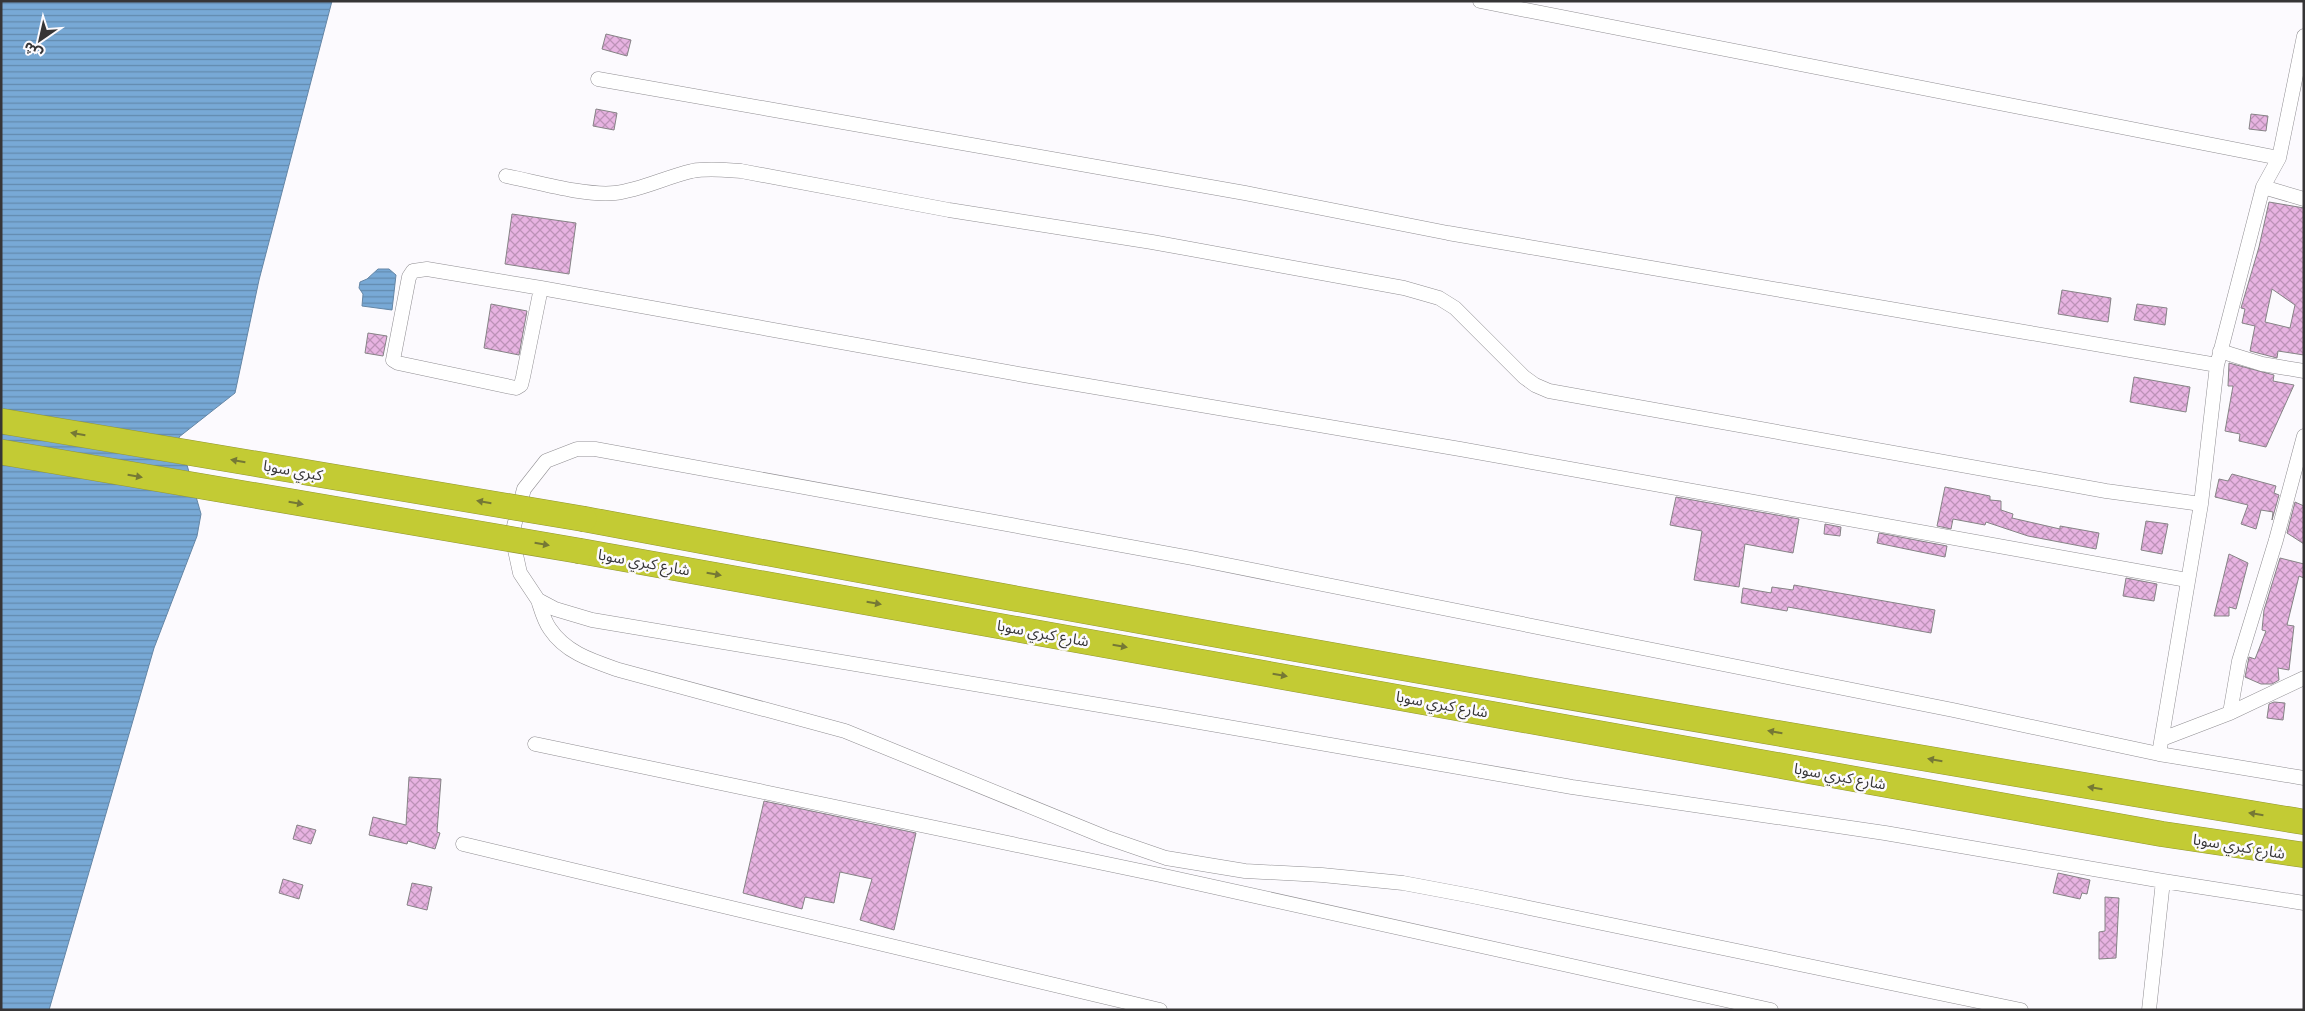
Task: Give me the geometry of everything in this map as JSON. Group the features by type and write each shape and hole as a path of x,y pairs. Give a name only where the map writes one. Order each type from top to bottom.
{"highway":[{"name":"كبري سوبا","path":"1,421 584,519"},
{"name":"شارع كبري سوبا","path":"1,452 580,551 2162,834 2304,856"},
{"name":"شارع كبري سوبا","path":"584,519 1044,605 2035,778 2304,822"}],"street":[{"path":"1480,1 2278,158"},
{"path":"2158,754 2162,739 2186,580 2201,504 2219,358 2263,187 2278,158 2297,101 2304,36"},
{"path":"598,78 1245,193 1448,233 2304,371"},
{"path":"506,176 597,193 613,193 628,191 692,171 713,169 741,171 957,212 1152,242 1404,288 1439,298 1455,308 1524,377 1535,385 1549,391 2106,491 2201,504"},
{"path":"2263,187 2304,199"},
{"path":"542,288 521,385 516,388 398,364 393,360 406,285 413,271 427,269 542,288 1034,377 1460,449 2186,580"},
{"path":"2230,713 2239,661 2276,540 2304,436"},
{"path":"2021,1010 1455,892 1394,882 1245,871 1166,858 1105,837 845,731 619,670 588,659 567,648 549,628 538,600 520,573 515,550 514,526 524,489 546,461 577,449 595,449 1192,558 1933,706 2158,754 2304,778"},
{"path":"538,600 555,609 592,620 1159,715 1572,787 1885,833 2163,882 2304,903"},
{"path":"2162,739 2230,713 2304,678"},
{"path":"535,744 1160,875 1771,1010"},
{"path":"463,844 1160,1010"},
{"path":"2149,1010 2163,882"}],"water":[{"path":"1,1 332,1 259,280 235,393 179,437 201,514 197,536 154,648 49,1010 1,1010"},
{"path":"378,269 389,269 396,275 392,310 362,306 363,294 359,288 360,282 367,279"}],"building":[{"path":"606,34 631,40 627,56 602,49"},
{"path":"596,109 617,113 614,130 593,126"},
{"path":"2251,114 2268,116 2266,131 2249,129"},
{"path":"2269,202 2304,208 2304,355 2278,351 2277,358 2250,351 2255,326 2242,323 2245,309 2241,308 2259,247","holes":["2272,289 2295,305 2290,328 2265,322"]},
{"path":"512,214 576,223 569,274 505,264"},
{"path":"2062,290 2111,298 2108,322 2058,314"},
{"path":"491,304 527,311 519,355 484,348"},
{"path":"2137,304 2167,308 2165,325 2134,320"},
{"path":"368,333 387,336 383,356 365,353"},
{"path":"2229,363 2274,375 2273,381 2294,385 2266,447 2239,441 2240,434 2225,431 2233,386 2228,386"},
{"path":"2134,377 2190,387 2186,412 2130,402"},
{"path":"2232,474 2276,486 2274,493 2279,495 2272,520 2273,512 2261,510 2256,529 2241,524 2248,505 2215,497 2219,479 2228,481"},
{"path":"1945,487 1990,496 1990,500 2001,501 2001,510 2013,514 2012,518 2060,529 2060,526 2099,533 2096,549 2028,536 1986,522 1985,525 1953,519 1951,529 1937,526"},
{"path":"1676,497 1799,519 1793,553 1745,544 1739,587 1694,580 1702,531 1670,525"},
{"path":"2295,502 2304,506 2304,544 2287,533"},
{"path":"2146,521 2168,524 2162,554 2141,550"},
{"path":"1825,524 1841,527 1840,536 1824,534"},
{"path":"1879,533 1947,546 1945,557 1877,543"},
{"path":"2229,554 2248,563 2236,609 2229,607 2229,616 2214,616"},
{"path":"2280,558 2304,564 2304,578 2299,576 2287,625 2294,626 2289,670 2278,668 2279,680 2272,684 2261,684 2245,677 2249,657 2255,659 2266,631 2262,630 2264,610"},
{"path":"2126,578 2157,584 2154,601 2123,596"},
{"path":"1794,585 1935,610 1931,633 1788,607 1787,611 1741,603 1743,588 1771,593 1772,587 1793,590"},
{"path":"2274,702 2285,703 2283,720 2267,718 2269,704"},
{"path":"409,777 441,779 437,832 440,833 435,849 408,841 407,844 369,835 373,817 406,825"},
{"path":"764,801 916,833 894,930 860,920 872,879 840,872 834,903 805,897 802,909 743,893"},
{"path":"297,825 316,830 311,844 293,839"},
{"path":"2058,873 2090,880 2087,894 2082,893 2080,899 2053,893"},
{"path":"283,879 303,885 299,899 279,893"},
{"path":"412,883 432,887 427,910 407,905"},
{"path":"2105,897 2119,898 2116,958 2099,959 2099,932 2105,931"}]}
